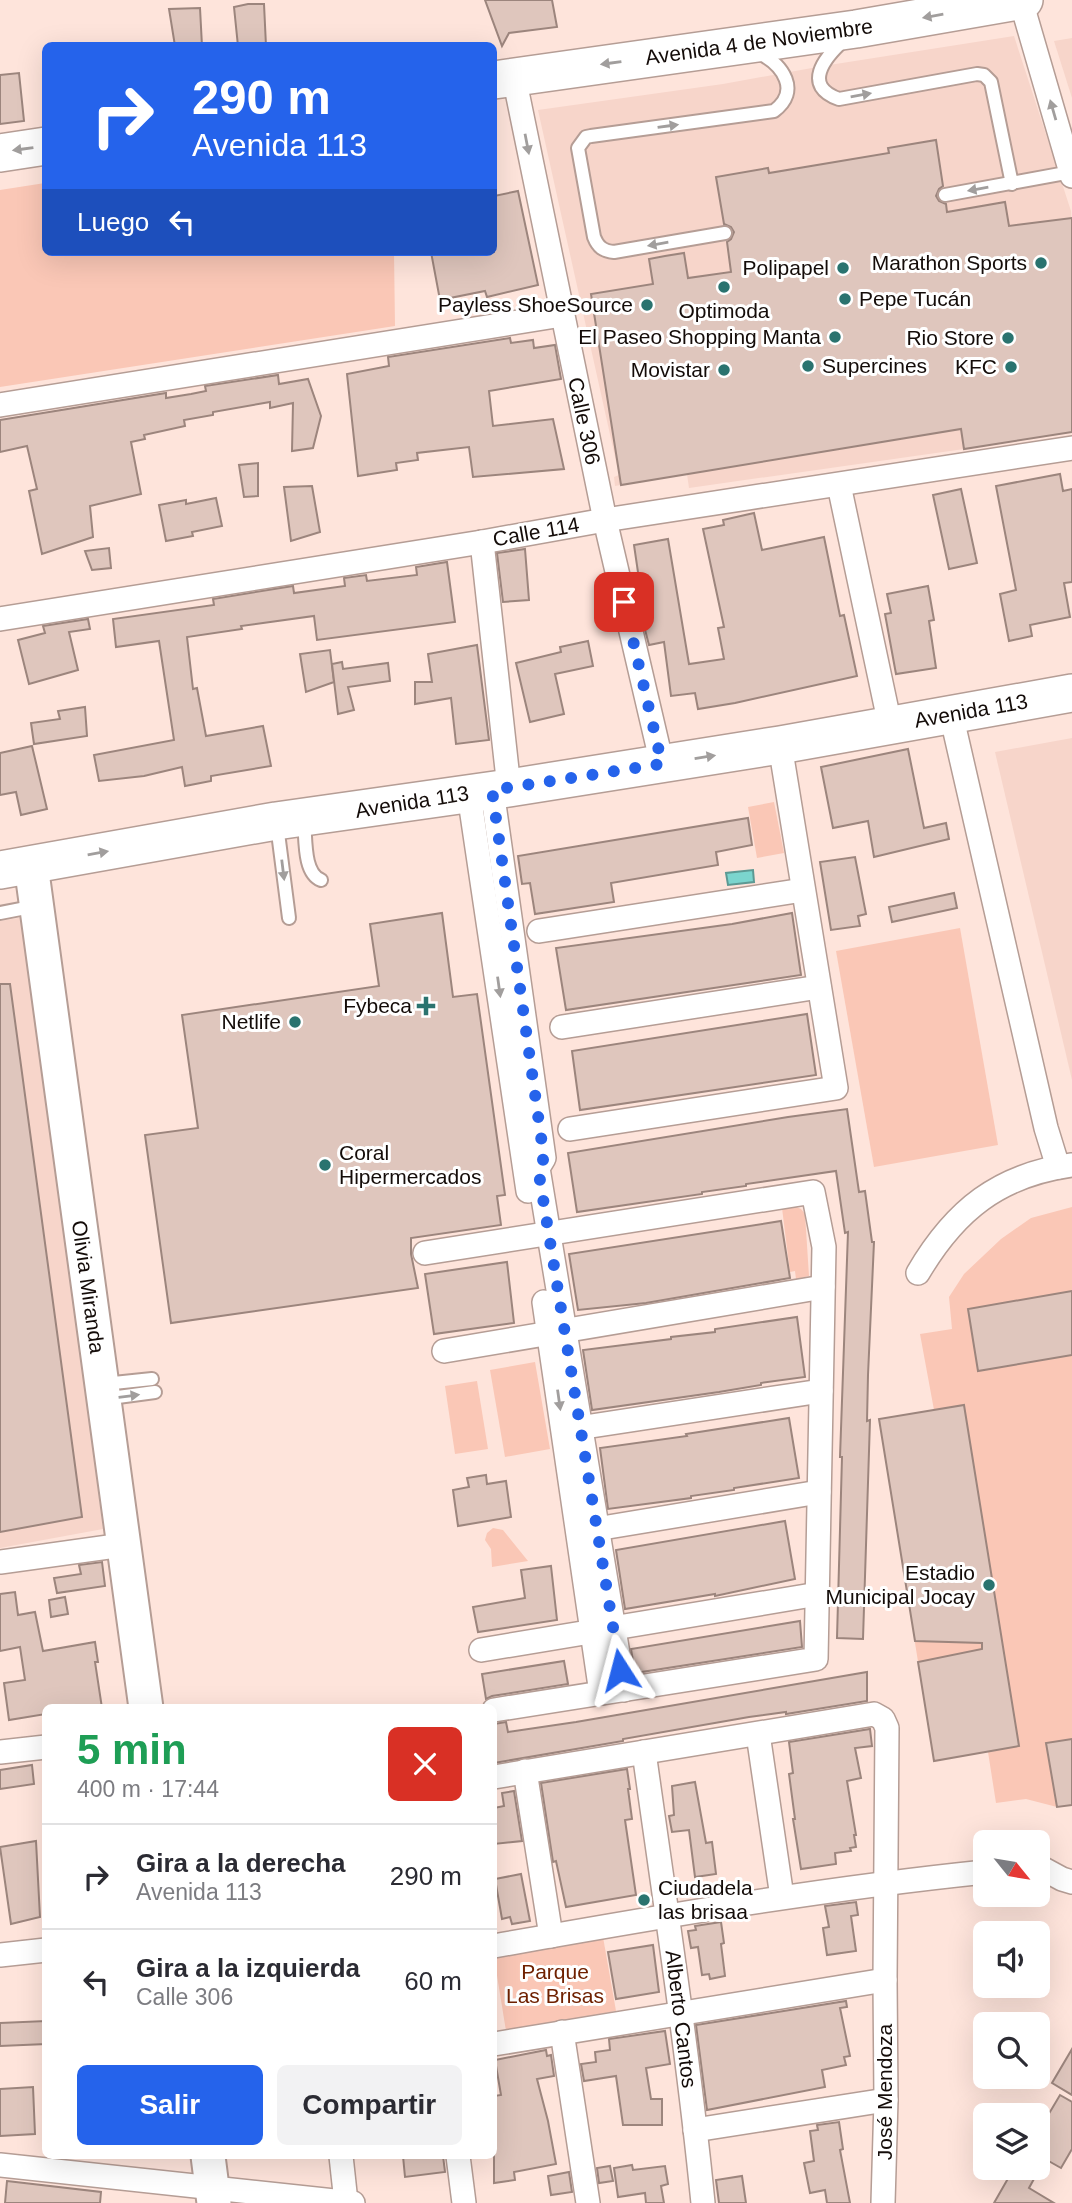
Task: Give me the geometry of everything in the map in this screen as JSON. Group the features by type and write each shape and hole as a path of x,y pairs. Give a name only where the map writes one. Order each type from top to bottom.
{"main road":[{"name":"Avenida 4 de Noviembre","path":"504,78 856,29 1023,0"},
{"path":"0,153 42,147"},
{"name":"Avenida 113","path":"16,868 290,820 780,745 1072,693"}],"street":[{"path":"1023,0 1071,174"},
{"name":"Calle 306","path":"504,78 562,316 605,520 662,764"},
{"path":"0,405 562,316"},
{"name":"Calle 114","path":"0,619 605,520 1072,448"},
{"path":"839,485 890,725"},
{"path":"482,542 490,791 503,938 519,1056 544,1158 538,1168 542,1234 612,1692"},
{"path":"918,1273 943,1235 975,1204 1013,1180 1035,1171 1065,1166 1046,1128 951,714"},
{"path":"570,1129 836,1088 780,745"},
{"name":"Olivia Miranda","path":"16,868 37,906 145,1704"},
{"path":"539,931 803,890"},
{"path":"562,1027 820,987"},
{"path":"425,1252 813,1192 824,1247 816,1659 497,1710"},
{"path":"444,1351 824,1287"},
{"path":"572,1430 821,1391"},
{"path":"588,1531 820,1492"},
{"path":"0,1562 123,1545"},
{"path":"481,1650 818,1594"},
{"name":"José Mendoza","path":"758,1734 874,1714 883,1719 887,1728 886,2101 883,2203"},
{"path":"497,1776 758,1734 782,1898"},
{"path":"0,1752 42,1747"},
{"name":"Alberto Cantos","path":"643,1752 667,1916 703,2203"},
{"path":"525,1771 551,1936"},
{"path":"497,1945 782,1898 973,1872"},
{"path":"1050,1872 1072,1882"},
{"path":"0,1955 42,1950"},
{"path":"497,2043 885,1980"},
{"path":"562,2032 588,2203"},
{"path":"695,2130 886,2101"},
{"path":"208,2159 213,2196"},
{"path":"0,2165 213,2196 350,2202 342,2159"},
{"path":"458,2159 464,2203"}],"lane":[{"path":"856,29 827,57 822,66 818,77 826,94 839,99 977,74 984,75 991,82 1012,184"},
{"path":"725,233 614,252 602,249 594,237 578,148 586,137 591,136 774,111 782,105 788,90 783,74 773,61 740,45"},
{"path":"945,195 1071,174"},
{"path":"290,820 310,872 321,880"},
{"path":"289,918 290,820"},
{"path":"0,913 37,906"},
{"path":"102,1391 152,1379"},
{"path":"102,1391 155,1392"}],"shaded area":[{"path":"1014,36 1071,211 1072,233 964,449 689,488 687,474 615,486 614,477 619,475 538,110 723,84"},
{"path":"1072,38 1072,98 1054,41"},
{"path":"1072,738 1072,1080 995,752"},
{"path":"24,917 103,1529 0,1548 0,921"}],"green space":[{"path":"42,183 42,256 394,256 395,326 0,387 0,190"},
{"path":"774,802 784,853 757,858 748,807"},
{"path":"960,928 998,1145 874,1167 836,951"},
{"path":"794,1206 805,1214 809,1276 796,1279 795,1271 790,1272 782,1208"},
{"name":"Estadio Municipal Jocay","path":"1072,1207 1072,1805 1057,1807 1026,1799 996,1803 988,1752 934,1761 879,1419 934,1410 920,1334 952,1329 949,1297 964,1274 1001,1239 1031,1218"},
{"path":"535,1362 550,1449 505,1457 490,1370"},
{"path":"477,1381 488,1449 455,1454 445,1386"},
{"path":"493,1528 503,1530 528,1561 492,1567 491,1549 485,1540 487,1533"},
{"name":"Parque Las Brisas","path":"603,1937 616,2011 506,2031 497,1976 497,1956"}],"water":[{"path":"753,870 754,882 728,885 726,873"}],"building":[{"path":"485,0 552,0 557,27 509,33 502,46"},
{"path":"264,4 266,42 238,42 234,7"},
{"path":"200,8 202,42 174,42 169,9"},
{"path":"19,73 24,121 0,124 0,75"},
{"name":"El Paseo Shopping Manta","path":"936,140 943,186 936,196 946,204 947,212 1005,202 1009,226 1072,218 1072,432 964,449 961,429 621,485 591,294 653,284 649,259 684,253 688,278 731,272 727,242 734,232 724,224 716,177 768,168 769,173 889,153 888,148"},
{"path":"518,191 538,285 487,297 485,291 440,300 432,256 497,256 497,195"},
{"path":"510,338 511,343 533,340 534,348 555,345 561,379 489,391 493,426 553,419 564,469 473,477 469,447 417,453 418,460 396,463 397,470 358,476 347,374 389,366 388,357"},
{"path":"278,375 279,384 308,379 321,416 313,448 292,451 293,403 270,408 270,402 213,412 213,415 184,420 185,426 144,435 145,439 131,442 141,494 90,506 93,537 42,554 29,491 37,489 27,446 0,452 0,420 166,393 166,398 191,394 206,391 205,386"},
{"path":"258,463 258,496 244,497 239,465"},
{"path":"1060,474 1063,491 1072,489 1072,582 1064,583 1070,617 1030,625 1032,636 1009,641 1000,594 1016,590 996,486"},
{"path":"312,486 320,532 291,541 284,487"},
{"path":"961,489 977,563 949,569 933,495"},
{"path":"216,498 222,526 192,532 193,536 166,541 159,505 186,500 186,504"},
{"path":"754,513 762,550 824,537 840,616 844,615 857,676 698,709 695,693 671,696 664,642 649,645 643,622 634,545 668,539 689,664 724,659 718,628 724,627 703,529 724,525 723,520"},
{"path":"109,548 111,568 92,570 85,551"},
{"path":"525,549 529,600 503,602 497,553"},
{"path":"447,562 455,622 317,640 314,616 187,637 193,689 197,688 206,736 263,726 271,766 211,776 211,781 185,786 182,767 144,776 99,781 94,755 174,740 159,641 116,647 113,619 214,605 213,599 293,586 294,593 345,586 344,578 366,575 367,581 417,575 416,567"},
{"path":"928,586 934,620 929,621 936,668 896,674 885,614 891,613 887,594"},
{"path":"88,619 90,629 69,632 78,670 29,684 18,640 45,633 43,626"},
{"path":"588,641 593,666 555,674 564,714 530,722 516,663 561,652 560,647"},
{"path":"477,645 489,740 456,744 451,698 415,704 415,682 432,682 428,654"},
{"path":"330,650 334,682 306,692 300,654"},
{"path":"342,662 343,669 388,663 390,681 348,687 354,710 338,714 332,664"},
{"path":"85,707 87,736 34,744 31,723 60,719 58,711"},
{"path":"32,746 47,809 21,815 16,792 0,795 0,753"},
{"path":"908,749 924,828 946,823 949,839 874,857 868,821 833,828 821,767"},
{"path":"748,818 752,845 716,852 718,865 611,883 614,902 535,914 530,883 522,884 518,856"},
{"path":"855,857 866,914 858,916 860,926 831,930 820,862"},
{"path":"954,893 957,908 892,922 889,907"},
{"name":"Coral Hipermercados","path":"442,913 453,997 477,994 505,1195 497,1196 501,1225 411,1238 411,1254 418,1288 171,1323 145,1135 198,1128 182,1015 379,986 370,924"},
{"path":"792,913 801,975 566,1010 556,948"},
{"path":"0,984 10,984 82,1517 0,1532"},
{"path":"807,1014 816,1075 580,1110 572,1051"},
{"path":"847,1109 859,1192 865,1191 874,1242 868,1375 867,1421 870,1420 863,1639 837,1638 848,1232 845,1233 836,1171 577,1212 568,1153"},
{"path":"781,1221 790,1278 646,1303 578,1310 569,1254"},
{"path":"507,1262 514,1323 434,1334 425,1274"},
{"path":"1072,1291 1072,1355 978,1371 968,1309"},
{"path":"797,1317 805,1377 592,1410 583,1350 671,1339 715,1332 715,1329"},
{"path":"964,1405 1019,1746 934,1761 918,1662 982,1649 982,1643 915,1641 879,1419"},
{"path":"789,1418 799,1478 691,1498 608,1509 600,1448"},
{"path":"486,1475 487,1484 506,1481 511,1517 458,1526 453,1490 469,1487 467,1478"},
{"path":"785,1521 795,1579 715,1596 625,1609 616,1550"},
{"path":"102,1562 105,1586 57,1593 54,1578 81,1574 79,1565"},
{"path":"551,1566 557,1620 478,1632 473,1607 525,1598 521,1570"},
{"path":"15,1592 18,1615 35,1612 43,1651 95,1642 101,1704 42,1704 42,1715 9,1720 4,1683 25,1680 20,1647 0,1651 0,1594"},
{"path":"65,1597 68,1614 51,1617 49,1600"},
{"path":"800,1621 802,1647 635,1673 631,1649"},
{"path":"564,1661 568,1684 486,1699 482,1674"},
{"path":"867,1672 867,1701 749,1717 497,1762 497,1724 506,1722 508,1732"},
{"path":"870,1729 872,1746 855,1748 861,1778 847,1781 856,1847 850,1848 851,1851 835,1853 836,1864 801,1869 793,1819 789,1774 793,1773 789,1742"},
{"path":"1072,1739 1072,1805 1057,1807 1046,1743"},
{"path":"32,1765 34,1784 0,1789 0,1770"},
{"path":"627,1769 632,1819 625,1820 636,1895 566,1907 556,1861 553,1862 541,1783"},
{"path":"695,1782 706,1843 712,1842 716,1874 695,1877 689,1830 672,1832 669,1816 674,1815 672,1786"},
{"path":"514,1791 522,1841 497,1844 497,1807 504,1806 502,1793"},
{"path":"36,1841 40,1917 11,1924 0,1847"},
{"path":"521,1874 530,1921 512,1924 510,1917 502,1919 497,1879"},
{"path":"856,1902 858,1915 851,1916 856,1951 827,1955 823,1928 829,1927 825,1906"},
{"path":"721,1922 725,1976 710,1979 709,1974 702,1975 698,1947 691,1948 688,1931 696,1930 695,1926"},
{"path":"653,1945 659,1992 616,1999 608,1952"},
{"path":"846,2001 847,2007 840,2008 850,2056 844,2057 846,2065 822,2070 825,2087 707,2110 696,2025"},
{"path":"42,2021 42,2044 0,2046 0,2023"},
{"path":"665,2031 670,2064 646,2068 651,2099 662,2099 662,2125 623,2125 616,2076 584,2081 581,2064 596,2062 595,2052 610,2050 609,2039"},
{"path":"1072,2049 1072,2095 1052,2083"},
{"path":"546,2050 547,2056 551,2055 554,2076 537,2079 556,2164 514,2172 515,2180 494,2183 494,2159 497,2159 497,2096 501,2095 497,2060"},
{"path":"33,2087 35,2134 0,2136 0,2089"},
{"path":"1060,2095 1072,2102 1072,2149 1061,2168 1050,2162 1050,2112"},
{"path":"839,2122 843,2149 840,2150 850,2203 827,2203 825,2190 810,2193 804,2163 814,2161 810,2131 818,2130 817,2125"},
{"path":"403,2159 443,2159 445,2172 405,2177"},
{"path":"632,2165 633,2170 665,2166 668,2184 661,2186 664,2203 646,2203 645,2193 618,2197 614,2168"},
{"path":"610,2166 613,2181 599,2183 597,2168"},
{"path":"569,2172 572,2192 551,2195 548,2176"},
{"path":"742,2176 746,2203 719,2203 716,2180"},
{"path":"1007,2180 1033,2180 1029,2188 1054,2203 994,2203"},
{"path":"7,2181 101,2192 100,2203 5,2203"}],"place":[{"name":"Marathon Sports","path":"1041,263"},
{"name":"Polipapel","path":"843,268"},
{"name":"Optimoda","path":"724,287"},
{"name":"Pepe Tucán","path":"845,299"},
{"name":"Payless ShoeSource","path":"647,305"},
{"name":"El Paseo Shopping Manta","path":"835,337"},
{"name":"Rio Store","path":"1008,338"},
{"name":"Supercines","path":"808,366"},
{"name":"KFC","path":"1011,367"},
{"name":"Movistar","path":"724,370"},
{"name":"Fybeca","path":"426,1006"},
{"name":"Netlife","path":"295,1022"},
{"name":"Coral Hipermercados","path":"325,1165"},
{"name":"Estadio Municipal Jocay","path":"989,1585"},
{"name":"Ciudadela las brisaa","path":"644,1900"}],"route":[{"path":"620,1670 538,1168 544,1158 492,790 662,764 624,602"}]}
